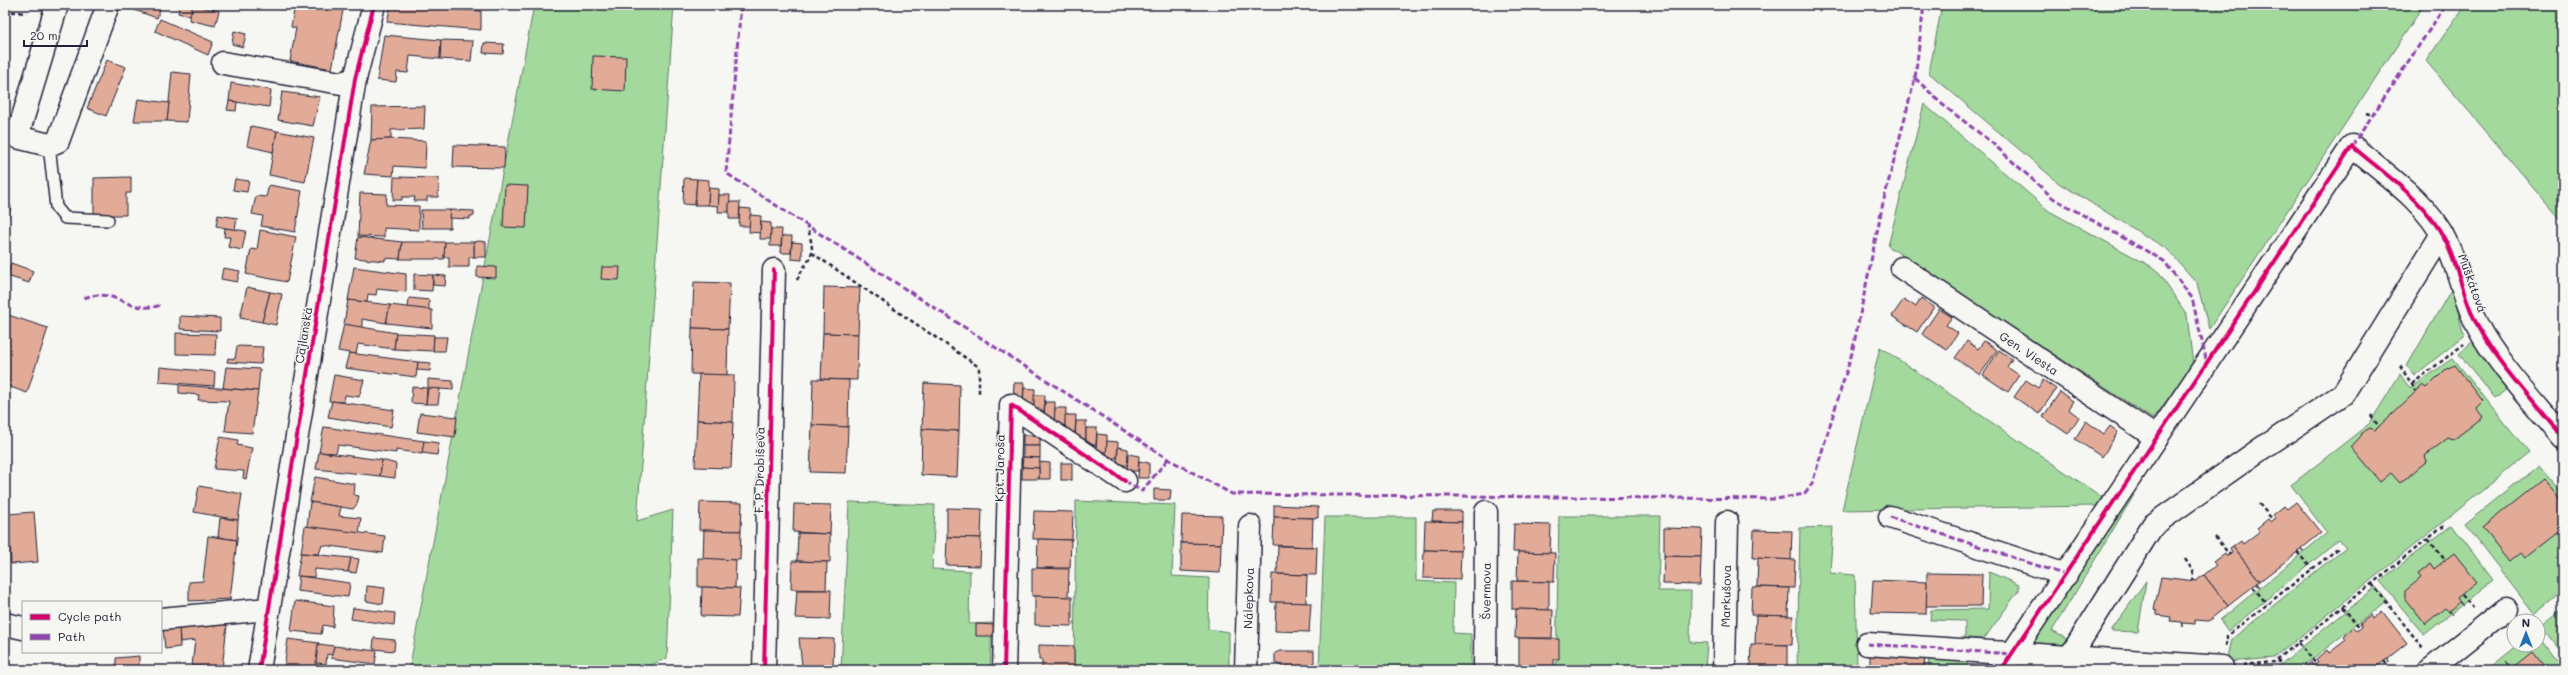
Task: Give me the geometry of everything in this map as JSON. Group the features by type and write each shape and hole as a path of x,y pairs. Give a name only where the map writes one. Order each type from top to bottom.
{"street":[{"path":"57,5 17,136 49,145 58,141 108,5"},
{"name":"Cajlanská","path":"259,670 355,79 374,5"},
{"path":"223,63 341,83 355,79"},
{"name":"Muškátová","path":"2157,438 2352,146 2423,210 2442,234 2454,259 2478,327 2490,347 2563,438"},
{"path":"2069,658 2153,525 2343,394 2442,234"},
{"name":"Gen. Viesta","path":"1902,268 2157,438"},
{"name":"F. P. Drobiševa","path":"764,670 774,270"},
{"name":"Kpt. Jaroša","path":"1004,670 1011,405 1125,481"},
{"path":"2007,662 2157,438"},
{"name":"Švermova","path":"1485,670 1486,512"},
{"path":"1890,517 2066,575"},
{"name":"Markušova","path":"1724,670 1727,522"},
{"name":"Nálepkova","path":"1246,670 1250,526"},
{"path":"162,619 268,609"},
{"path":"2429,662 2506,609"},
{"path":"5,624 22,628"},
{"path":"1867,644 2007,662 2069,658 2222,667"}],"lane":[{"path":"49,145 56,207 65,218 108,220"}],"path":[{"path":"5,11 26,13"},
{"path":"5,63 11,64"},
{"path":"2366,113 2372,115"},
{"path":"797,280 810,261 813,248 807,225"},
{"path":"812,253 979,367 979,394"},
{"path":"2412,384 2453,353"},
{"path":"2400,366 2416,390"},
{"path":"2371,415 2379,427"},
{"path":"2259,504 2273,520"},
{"path":"2340,546 2227,636 2222,667 2274,662 2444,526"},
{"path":"2215,537 2230,555"},
{"path":"2428,539 2445,560"},
{"path":"2297,552 2312,569"},
{"path":"2184,559 2193,571 2192,581"},
{"path":"2372,584 2429,662"},
{"path":"2253,587 2268,604"},
{"path":"2462,595 2474,609"},
{"path":"2343,607 2360,629"},
{"path":"2299,643 2316,664"},
{"path":"2278,670 2279,658"},
{"path":"2384,661 2391,670"}],"green space":[{"path":"534,5 674,5 637,521 673,510 667,658 639,670 409,670"},
{"path":"1942,5 2424,5 2209,329 2197,283 2167,249 2060,184 1929,73"},
{"path":"2465,5 2563,5 2563,222 2426,61"},
{"path":"1924,104 2049,211 2156,269 2187,315 2193,365 2153,419 1888,246"},
{"path":"2452,288 2464,336 2414,376 2407,366"},
{"path":"2473,341 2510,385 2495,398 2459,354"},
{"path":"1880,347 2102,497 2097,506 1842,510"},
{"path":"2453,358 2529,453 2274,658 2227,662 2232,639 2346,547 2339,540 2228,631 2220,620 2327,533 2291,485 2370,423 2400,374 2410,389"},
{"path":"2538,466 2563,496 2563,590 2535,613 2533,613 2465,524"},
{"path":"2131,493 2134,495 2052,631 2074,643 2069,652 2022,649"},
{"path":"1076,501 1175,505 1172,576 1209,578 1208,629 1229,632 1229,670 1074,670"},
{"path":"849,502 935,505 932,569 970,571 969,624 992,623 990,670 841,670"},
{"path":"1559,516 1660,516 1658,591 1691,591 1690,642 1707,643 1705,670 1556,670"},
{"path":"1325,517 1416,517 1416,581 1454,583 1453,633 1471,634 1471,670 1319,670"},
{"path":"2452,525 2493,580 2424,635 2380,581"},
{"path":"1833,527 1830,573 1855,575 1857,670 1797,670 1800,528"},
{"path":"1989,572 2019,585 2019,590 1984,639 1965,638 1965,621 1930,620 1931,610 1988,609"},
{"path":"2146,581 2138,632 2111,631"},
{"path":"2376,587 2387,601 2298,670 2255,670 2275,669"},
{"path":"2563,608 2563,655 2546,633 2546,622"},
{"path":"2546,647 2563,670 2487,670 2508,653 2546,653"},
{"path":"1929,654 1970,660 1963,670 1928,670"}],"building":[{"path":"120,5 161,5 157,18"},
{"path":"180,5 193,5 190,16 178,13"},
{"path":"193,5 219,11 215,26 189,20"},
{"path":"295,5 344,5 332,69 290,61 296,28 291,27"},
{"path":"391,5 481,11 481,30 387,22"},
{"path":"160,19 213,42 208,55 155,31"},
{"path":"234,31 246,34 243,47 232,44"},
{"path":"384,35 441,40 440,59 410,56 408,73 397,72 396,82 377,80"},
{"path":"441,40 473,41 471,61 440,59"},
{"path":"484,43 504,44 503,54 483,53"},
{"path":"593,56 626,57 625,91 592,89"},
{"path":"107,60 126,67 106,116 87,108"},
{"path":"172,72 191,74 187,122 167,121"},
{"path":"231,83 271,90 269,107 229,101"},
{"path":"282,92 320,97 313,126 278,120"},
{"path":"138,99 169,103 167,121 134,121"},
{"path":"229,101 237,102 236,111 227,110"},
{"path":"425,106 424,129 391,130 391,139 371,140 372,107"},
{"path":"251,126 277,131 273,152 247,146"},
{"path":"277,131 314,138 305,182 269,175"},
{"path":"391,139 426,141 425,168 394,166 393,176 364,174 371,140"},
{"path":"454,145 505,147 504,168 453,167"},
{"path":"131,177 131,193 126,193 126,215 94,215 94,178"},
{"path":"394,177 439,178 438,197 427,197 427,201 414,201 415,197 402,197 402,200 393,200"},
{"path":"684,178 697,179 695,205 683,204"},
{"path":"235,179 249,181 247,192 233,190"},
{"path":"697,179 709,180 708,205 695,205"},
{"path":"269,185 302,191 295,232 261,226 263,216 252,214 256,196 266,197"},
{"path":"505,185 528,186 526,228 503,227"},
{"path":"709,188 719,189 719,206 708,205"},
{"path":"360,193 387,194 386,205 419,206 419,230 384,228 384,237 358,236"},
{"path":"719,195 730,195 729,212 718,212"},
{"path":"729,202 740,202 739,219 729,219"},
{"path":"5,204 11,206 7,223 5,222"},
{"path":"740,208 751,209 750,226 739,226"},
{"path":"421,210 450,210 450,228 422,228"},
{"path":"450,210 474,211 474,216 470,216 470,219 449,218"},
{"path":"218,215 237,218 235,230 216,226"},
{"path":"750,215 761,216 760,233 749,232"},
{"path":"761,222 771,223 771,239 760,239"},
{"path":"225,228 246,231 242,250 228,247 230,237 224,237"},
{"path":"771,229 782,229 781,246 770,246"},
{"path":"260,230 296,237 287,282 246,274 251,249 257,250"},
{"path":"782,236 792,236 791,253 781,253"},
{"path":"358,237 402,242 400,259 385,258 385,261 355,258"},
{"path":"402,242 445,242 444,259 400,259"},
{"path":"445,242 474,242 474,257 469,257 469,267 449,267 449,257 444,257"},
{"path":"474,242 486,242 486,257 474,257"},
{"path":"792,242 802,243 802,260 791,259"},
{"path":"11,263 33,271 29,283 7,276"},
{"path":"477,266 496,267 496,278 477,277"},
{"path":"354,267 406,274 406,292 377,289 376,295 368,294 367,302 348,300"},
{"path":"602,267 620,267 619,280 601,279"},
{"path":"223,268 240,271 237,282 221,279"},
{"path":"414,274 433,275 432,291 414,290"},
{"path":"433,275 446,276 445,286 433,285"},
{"path":"694,282 730,283 728,329 692,328"},
{"path":"247,287 270,292 262,322 240,318"},
{"path":"824,287 860,288 858,334 823,333"},
{"path":"270,292 282,294 276,325 262,322"},
{"path":"409,298 429,300 429,310 408,308"},
{"path":"1921,298 1934,307 1917,332 1892,316 1904,299 1916,307"},
{"path":"348,300 390,305 386,323 362,319 362,328 344,324"},
{"path":"390,305 432,310 432,328 386,323"},
{"path":"1939,309 1952,317 1946,325 1958,333 1947,350 1922,334"},
{"path":"5,314 48,328 27,393 5,385"},
{"path":"180,316 220,318 220,331 180,329"},
{"path":"344,324 396,333 394,349 358,344 356,354 338,351"},
{"path":"692,328 728,329 727,375 691,374"},
{"path":"176,333 216,334 215,355 176,354"},
{"path":"396,333 434,335 433,351 394,349"},
{"path":"823,333 858,334 857,380 821,379"},
{"path":"434,337 447,337 445,351 433,351"},
{"path":"1967,341 1978,349 1984,341 1997,350 1980,375 1955,358"},
{"path":"237,346 263,347 261,364 227,362 228,358 235,359"},
{"path":"1999,350 2012,359 2007,367 2019,375 2008,392 1983,375"},
{"path":"349,353 418,362 416,377 345,368"},
{"path":"418,362 431,363 430,371 417,370"},
{"path":"2455,365 2483,401 2476,408 2483,417 2453,440 2448,438 2425,456 2427,461 2400,483 2391,473 2380,482 2351,447 2361,436 2360,434 2370,428 2375,430 2423,385 2427,388 2446,369"},
{"path":"160,367 215,372 214,386 159,382"},
{"path":"226,367 260,369 258,391 223,388"},
{"path":"699,374 734,375 733,422 697,420"},
{"path":"334,375 364,380 359,397 345,395 344,402 329,401"},
{"path":"428,379 453,381 453,390 428,388"},
{"path":"813,379 849,380 848,427 812,425"},
{"path":"2026,380 2038,388 2043,380 2056,389 2039,414 2014,397"},
{"path":"924,383 960,385 959,431 922,429"},
{"path":"1014,383 1024,383 1023,400 1013,400"},
{"path":"179,385 258,391 252,433 225,431 229,401 198,400 199,395 179,393"},
{"path":"412,387 427,388 426,404 411,403"},
{"path":"428,388 440,389 438,404 426,404"},
{"path":"1024,388 1035,389 1034,406 1023,406"},
{"path":"2060,392 2073,401 2068,409 2079,417 2068,434 2043,417"},
{"path":"1034,395 1045,395 1044,413 1034,412"},
{"path":"332,401 394,410 391,427 328,417"},
{"path":"1045,402 1055,402 1055,420 1044,419"},
{"path":"1055,408 1066,408 1065,426 1054,425"},
{"path":"420,413 457,417 455,437 417,432"},
{"path":"1065,415 1076,415 1075,433 1065,432"},
{"path":"697,420 733,422 731,468 695,467"},
{"path":"1076,421 1086,421 1086,439 1075,439"},
{"path":"2086,421 2104,434 2110,426 2118,432 2102,457 2075,439"},
{"path":"812,425 848,427 846,473 810,472"},
{"path":"324,427 424,441 422,454 396,450 396,453 338,445 336,453 319,452"},
{"path":"1086,428 1097,428 1096,445 1086,445"},
{"path":"922,429 959,431 957,477 921,475"},
{"path":"1097,434 1107,435 1107,452 1096,452"},
{"path":"1023,435 1040,435 1040,446 1023,446"},
{"path":"220,437 238,440 237,445 252,448 246,479 243,478 244,471 214,469"},
{"path":"424,441 439,443 437,455 422,453"},
{"path":"1107,441 1118,442 1117,458 1106,458"},
{"path":"1023,446 1040,446 1040,458 1023,457"},
{"path":"1118,447 1128,449 1128,465 1117,465"},
{"path":"319,452 382,460 380,476 316,469"},
{"path":"1128,454 1139,456 1138,471 1127,471"},
{"path":"1023,457 1040,458 1039,468 1022,467"},
{"path":"382,460 396,464 395,478 380,476"},
{"path":"1139,461 1149,463 1149,478 1138,478"},
{"path":"1039,462 1050,463 1050,479 1039,479"},
{"path":"1061,463 1072,463 1072,480 1061,480"},
{"path":"1022,467 1039,468 1039,479 1022,479"},
{"path":"315,477 355,484 354,495 359,496 357,504 353,509 310,502"},
{"path":"2543,479 2563,505 2563,519 2558,523 2562,528 2525,557 2521,552 2509,562 2482,528"},
{"path":"199,486 242,494 238,520 194,512"},
{"path":"1154,489 1171,490 1170,500 1154,500"},
{"path":"310,502 341,507 339,516 361,518 359,534 307,527"},
{"path":"700,502 742,503 741,531 699,530"},
{"path":"2296,502 2321,533 2301,549 2304,552 2300,550 2260,581 2233,547 2241,541 2243,544 2260,531 2257,528 2268,519 2271,522 2276,518 2273,515 2284,506 2287,509"},
{"path":"794,504 831,505 830,534 793,532"},
{"path":"1274,505 1318,507 1318,518 1274,517"},
{"path":"947,508 982,509 981,538 947,537"},
{"path":"1034,511 1073,512 1072,540 1033,539"},
{"path":"1433,511 1462,511 1462,522 1432,521"},
{"path":"34,512 38,562 11,564 8,514"},
{"path":"1182,515 1222,516 1221,544 1181,543"},
{"path":"1274,517 1313,518 1312,547 1273,545"},
{"path":"220,518 238,520 237,540 218,537"},
{"path":"1425,521 1462,522 1461,551 1424,550"},
{"path":"1514,524 1551,525 1550,553 1513,552"},
{"path":"305,526 385,536 383,553 322,545 319,554 301,553"},
{"path":"1664,528 1702,529 1701,557 1664,556"},
{"path":"704,530 741,531 740,560 703,559"},
{"path":"1754,530 1792,531 1791,560 1753,558"},
{"path":"798,533 830,534 830,562 797,561"},
{"path":"208,536 237,540 230,599 189,601 189,582 203,581"},
{"path":"947,537 981,538 980,566 946,565"},
{"path":"1038,539 1071,540 1070,568 1037,568"},
{"path":"1181,543 1221,544 1220,573 1181,571"},
{"path":"1278,546 1317,547 1316,575 1277,574"},
{"path":"2233,547 2260,581 2257,583 2260,587 2256,584 2228,606 2204,575 2216,565 2213,562 2225,553 2227,556 2232,553 2230,549"},
{"path":"1424,550 1461,551 1460,579 1423,578"},
{"path":"1518,552 1555,553 1554,582 1517,581"},
{"path":"301,553 351,558 348,572 315,569 314,577 297,576"},
{"path":"2454,553 2477,582 2457,598 2463,606 2459,602 2449,611 2452,615 2445,608 2425,624 2405,599 2405,591 2421,578 2418,574 2431,564 2434,569"},
{"path":"1664,556 1701,557 1700,585 1663,584"},
{"path":"351,558 359,559 356,573 348,572"},
{"path":"698,558 736,560 735,588 698,587"},
{"path":"1758,558 1795,560 1794,588 1757,587"},
{"path":"792,561 827,562 826,590 791,589"},
{"path":"1032,568 1069,569 1068,597 1032,596"},
{"path":"1927,573 1982,574 1981,606 1926,606"},
{"path":"1272,574 1307,575 1306,603 1271,602"},
{"path":"2204,575 2228,606 2209,621 2195,620 2195,624 2183,623 2183,627 2182,622 2170,621 2171,617 2157,615 2157,611 2154,610 2161,577 2196,581"},
{"path":"299,576 350,583 348,597 297,591"},
{"path":"1873,580 1927,582 1926,614 1871,613"},
{"path":"1512,581 1549,582 1549,610 1512,609"},
{"path":"367,586 385,588 383,604 366,601"},
{"path":"702,587 740,588 738,617 701,616"},
{"path":"1752,587 1789,588 1788,616 1751,615"},
{"path":"797,590 831,590 830,619 795,618"},
{"path":"1035,596 1072,597 1072,626 1035,625"},
{"path":"295,601 334,606 333,627 323,625 321,634 291,631"},
{"path":"1276,602 1311,603 1309,632 1275,631"},
{"path":"353,608 395,613 394,625 351,619"},
{"path":"1516,609 1553,610 1552,638 1515,638"},
{"path":"2382,611 2407,643 2388,658 2389,662 2387,659 2372,670 2302,670 2311,662 2313,666 2318,662 2316,659 2327,650 2329,653 2346,640 2344,637 2354,628 2357,631 2362,627 2360,624 2371,615 2373,619"},
{"path":"1756,615 1793,616 1792,645 1755,644"},
{"path":"210,623 227,625 222,669 192,666 195,640 180,642 179,626"},
{"path":"976,624 996,625 996,636 976,636"},
{"path":"179,626 180,647 165,649 163,627"},
{"path":"374,638 395,640 394,651 373,649"},
{"path":"799,638 834,639 833,667 802,666"},
{"path":"1519,638 1559,639 1559,659 1554,659 1554,670 1519,670"},
{"path":"288,639 319,643 315,670 284,669"},
{"path":"318,644 334,646 333,655 327,654 326,664 316,663"},
{"path":"1751,644 1787,645 1787,670 1750,670"},
{"path":"1039,645 1074,646 1074,670 1042,670 1042,660 1039,660"},
{"path":"334,646 377,651 375,664 331,658"},
{"path":"1280,651 1314,651 1314,670 1282,670 1282,666 1275,663 1275,653"},
{"path":"2534,653 2547,670 2503,670 2509,665 2506,661 2513,668"},
{"path":"1870,654 1925,656 1924,670 1870,670"},
{"path":"139,656 139,670 116,670 116,658"},
{"path":"1331,665 1330,670 1314,670 1314,666"},
{"path":"802,666 833,667 833,670 802,670"}],"marked path":[{"path":"741,5 726,173 1168,459 1232,494 1777,499 1804,494 1812,484 1852,353 1883,203 1915,78 1924,5"},
{"path":"2352,146 2446,5"},
{"path":"1915,78 1943,105 1991,142 2053,198 2164,261 2192,298 2207,363"},
{"path":"84,298 95,295 105,295 139,306 150,307 162,305"},
{"path":"1125,481 1142,491 1168,459"},
{"path":"1890,517 2066,575"},
{"path":"1867,644 2012,654"}],"cycle path":[{"path":"259,670 355,79 374,5"},
{"path":"2001,670 2352,146 2403,188 2427,213 2437,226 2450,251 2473,317 2486,341 2518,384 2563,438"},
{"path":"764,670 774,270"},
{"path":"1004,670 1011,405 1125,481"}]}
